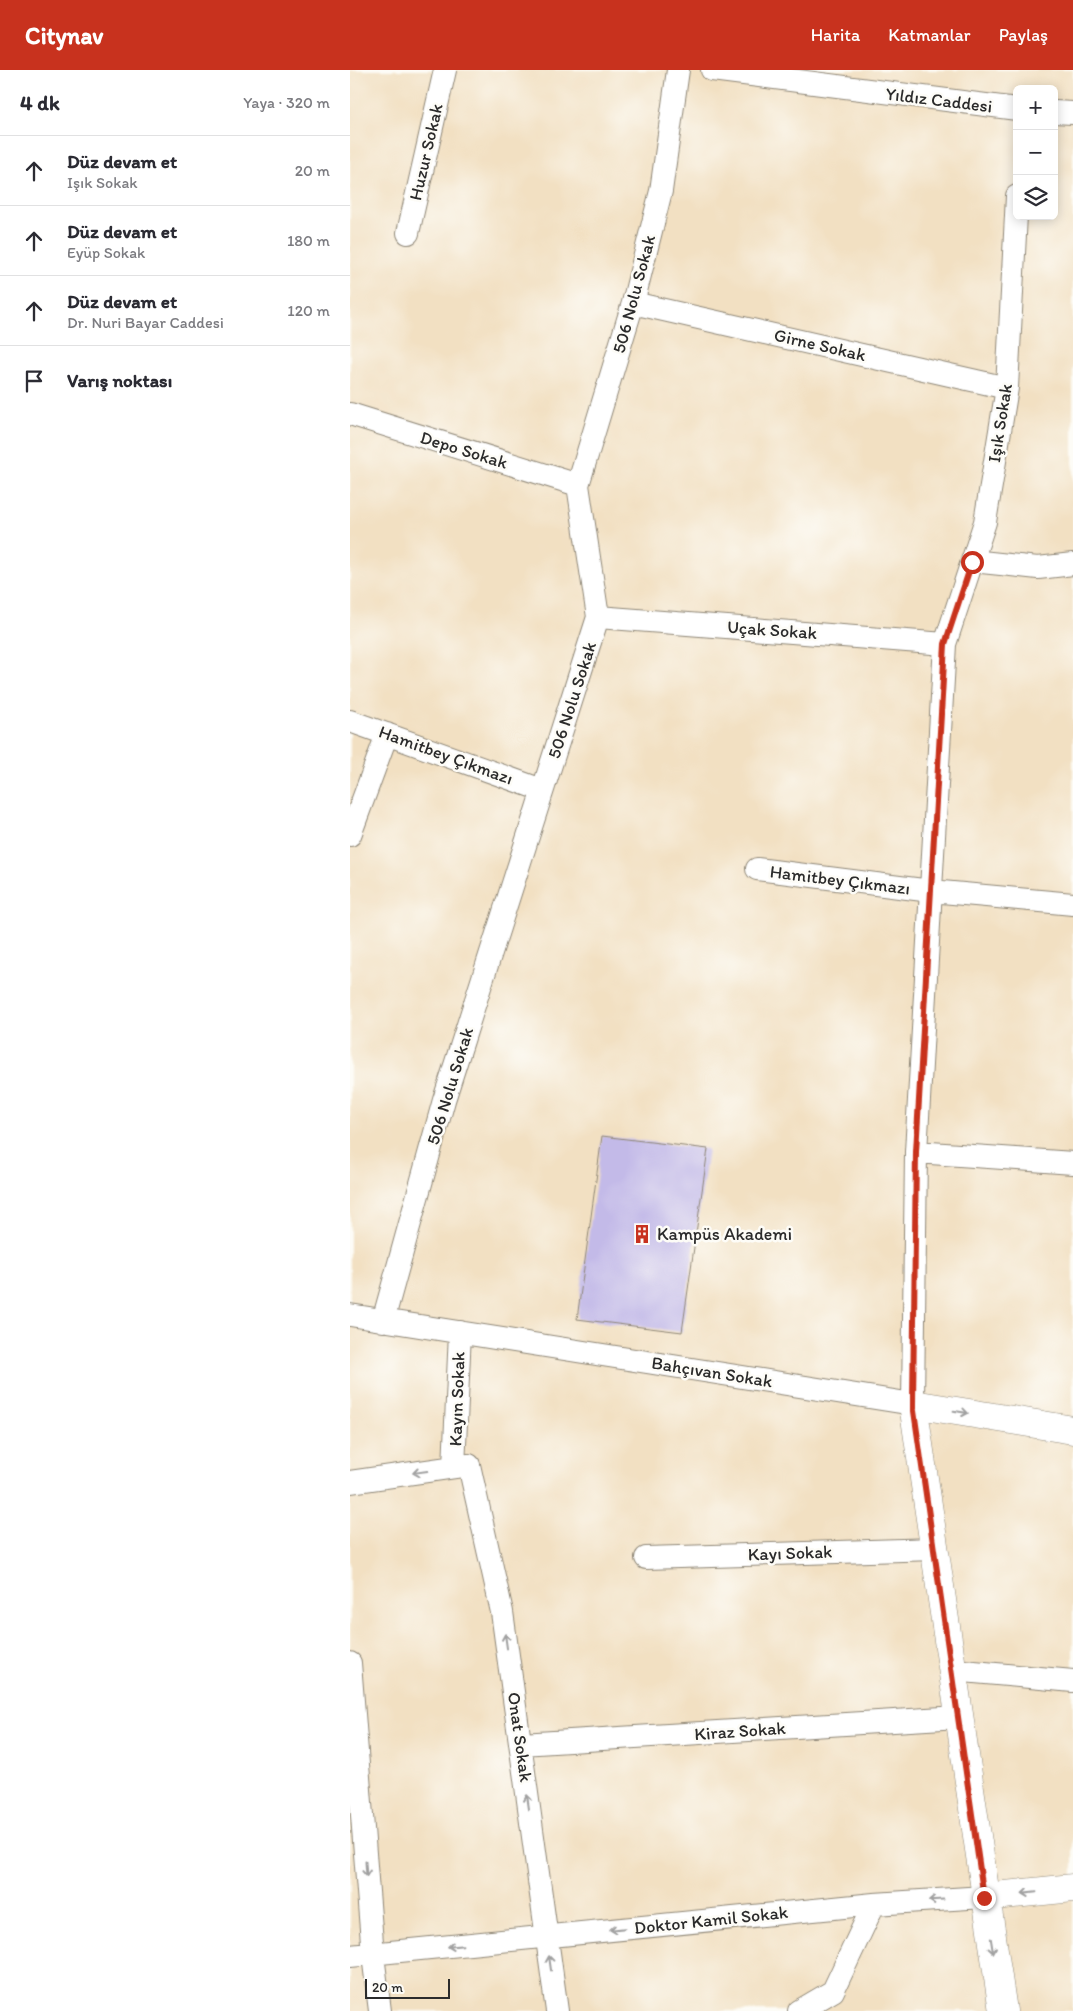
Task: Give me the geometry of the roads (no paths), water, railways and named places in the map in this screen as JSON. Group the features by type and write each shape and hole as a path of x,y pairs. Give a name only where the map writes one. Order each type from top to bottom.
{"street":[{"name":"Huzur Sokak","path":"408,233 445,70"},
{"name":"506 Nolu Sokak","path":"383,1320 444,1100 542,790 577,688 598,617 578,486 633,303 661,191 678,70"},
{"name":"Yıldız Caddesi","path":"712,70 831,78 1013,108"},
{"path":"1058,112 1073,113"},
{"name":"Işık Sokak","path":"913,1404 916,1152 945,644 985,522 1007,388 1016,220"},
{"name":"Girne Sokak","path":"633,303 1007,388"},
{"name":"Depo Sokak","path":"350,414 578,486"},
{"path":"972,562 1038,568 1073,564"},
{"name":"Uçak Sokak","path":"598,617 945,644"},
{"name":"Hamitbey Çıkmazı","path":"350,721 542,790"},
{"path":"350,835 387,734"},
{"name":"Hamitbey Çıkmazı","path":"756,869 931,892 1073,904"},
{"path":"916,1152 1073,1162"},
{"name":"Bahçıvan Sokak","path":"350,1315 1073,1430"},
{"name":"Kayın Sokak","path":"350,1482 461,1466 460,1332"},
{"path":"913,1404 1002,2011"},
{"name":"Onat Sokak","path":"461,1466 502,1612 557,2011"},
{"name":"Kayı Sokak","path":"646,1558 935,1549"},
{"path":"350,1663 373,1955 380,2011"},
{"path":"952,1670 1073,1681"},
{"name":"Kiraz Sokak","path":"521,1744 959,1717"},
{"name":"Doktor Kamil Sokak","path":"350,1956 874,1904 984,1898 1073,1888"},
{"path":"799,2011 834,2001 874,1904"}],"place":[{"name":"Kampüs Akademi","path":"642,1234"}]}
